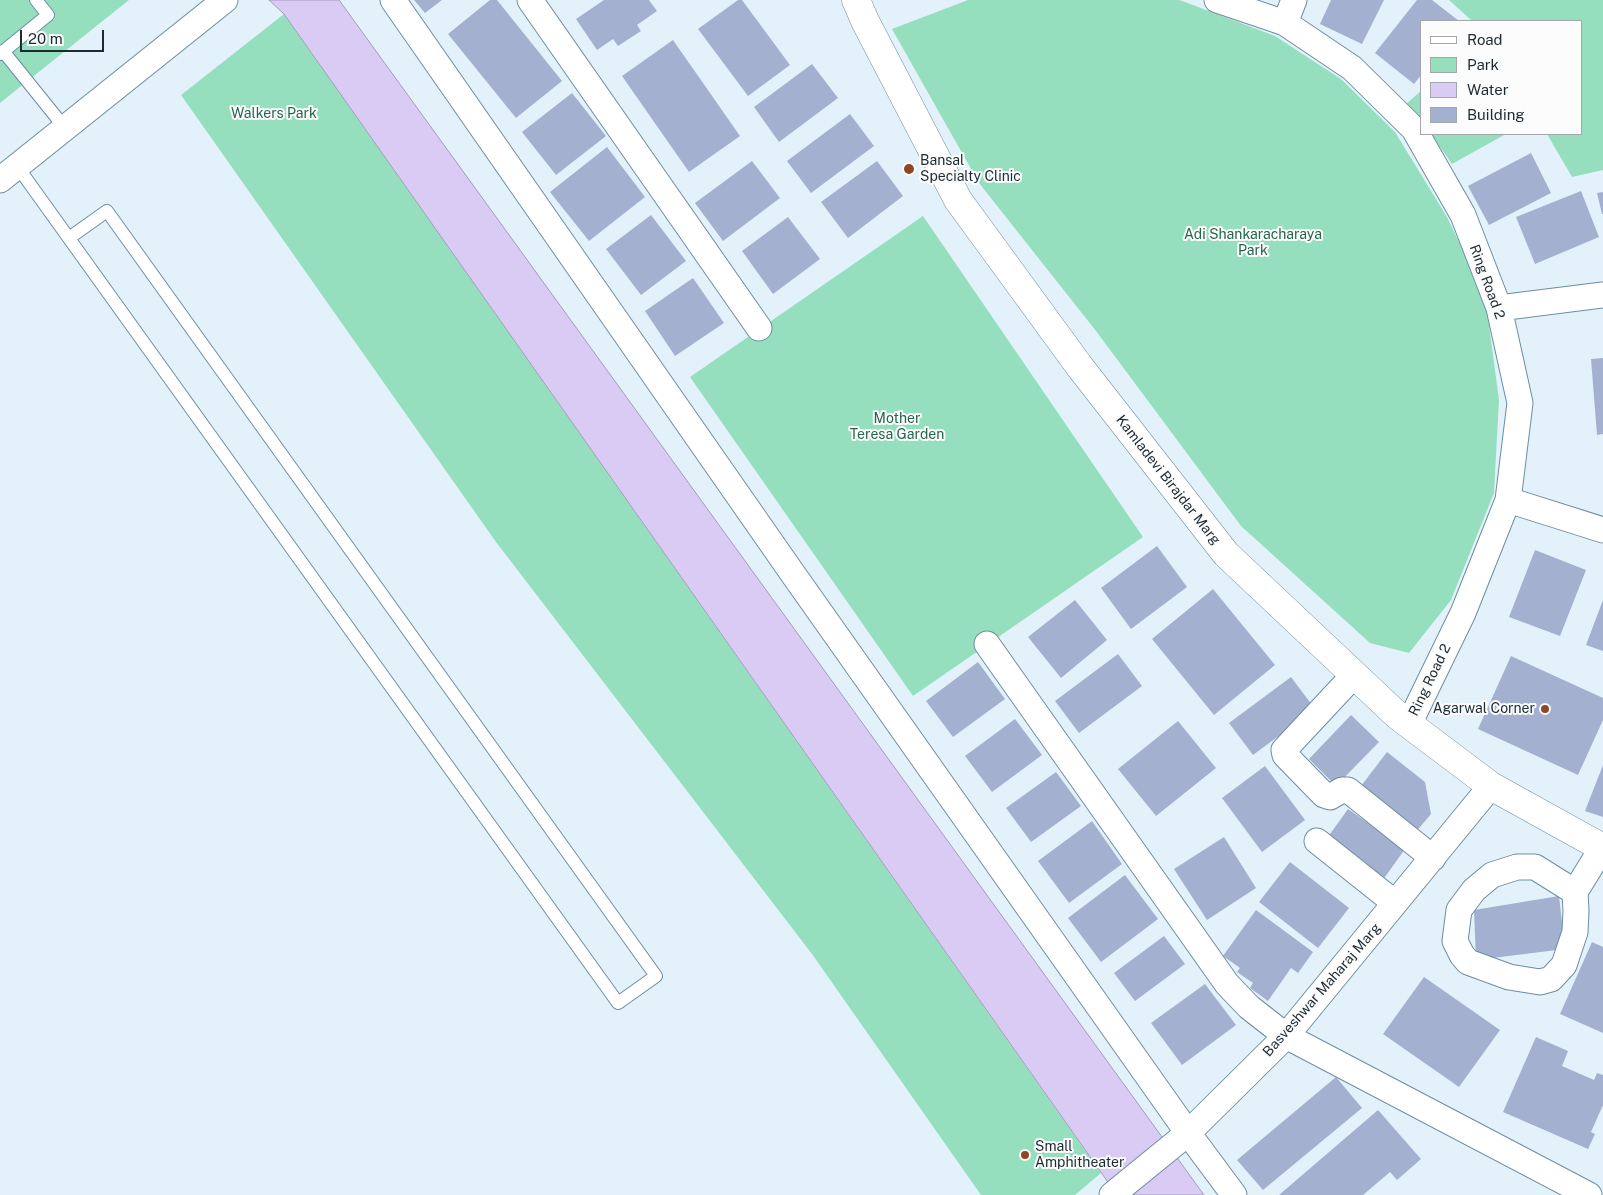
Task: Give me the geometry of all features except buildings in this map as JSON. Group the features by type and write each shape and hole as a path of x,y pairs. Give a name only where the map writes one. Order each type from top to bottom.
{"street":[{"path":"393,0 799,582 1182,1138 1234,1195"},
{"path":"530,0 759,328"},
{"name":"Kamladevi Birajdar Marg","path":"856,0 864,20 958,200 1080,367 1226,554 1398,716 1492,786 1602,848"},
{"name":"Ring Road 2","path":"1218,0 1284,23 1352,68 1414,129 1462,215 1499,308 1520,403 1508,500 1463,613 1409,724"},
{"path":"1284,23 1294,0"},
{"path":"8,173 65,128 208,5"},
{"path":"1499,308 1603,294"},
{"path":"1508,500 1603,530"},
{"path":"988,644 1227,984 1249,1008 1286,1036 1589,1195"},
{"path":"1354,675 1284,750 1286,755 1324,795 1330,797 1342,790 1348,790 1430,861"},
{"name":"Basveshwar Maharaj Marg","path":"1112,1195 1182,1138 1286,1036 1492,786"},
{"path":"1348,800 1430,861"},
{"path":"1317,841 1395,903"},
{"path":"1575,892 1535,867 1517,867 1492,875 1474,890 1459,910 1455,941 1468,962 1509,976 1540,982 1551,979 1564,965 1574,932 1575,892 1602,848"}],"lane":[{"path":"36,0 48,15 2,53 65,128"},
{"path":"8,173 69,238 618,1003 656,976 107,211 69,238"}],"green space":[{"path":"0,0 129,0 0,103"},
{"name":"Adi Shankaracharaya Park","path":"968,0 1179,0 1275,36 1341,79 1395,132 1447,217 1485,295 1499,400 1494,493 1451,600 1409,653 1370,643 1241,526 1096,331 979,183 892,29"},
{"path":"1449,0 1603,0 1603,170 1572,177 1548,135 1583,135 1583,20 1471,20"},
{"name":"Walkers Park","path":"284,14 1101,1173 1075,1195 981,1195 812,954 496,542 181,95"},
{"path":"1420,92 1420,118 1406,104"},
{"path":"1432,135 1504,135 1452,164"},
{"name":"Mother Teresa Garden","path":"923,216 1143,537 913,696 690,377"}],"water":[{"path":"269,0 339,0 1204,1195 1117,1195 284,14"}],"place":[{"name":"Bansal Specialty Clinic","path":"909,169"},
{"name":"Agarwal Corner","path":"1545,709"},
{"name":"Small Amphitheater","path":"1025,1155"}]}
